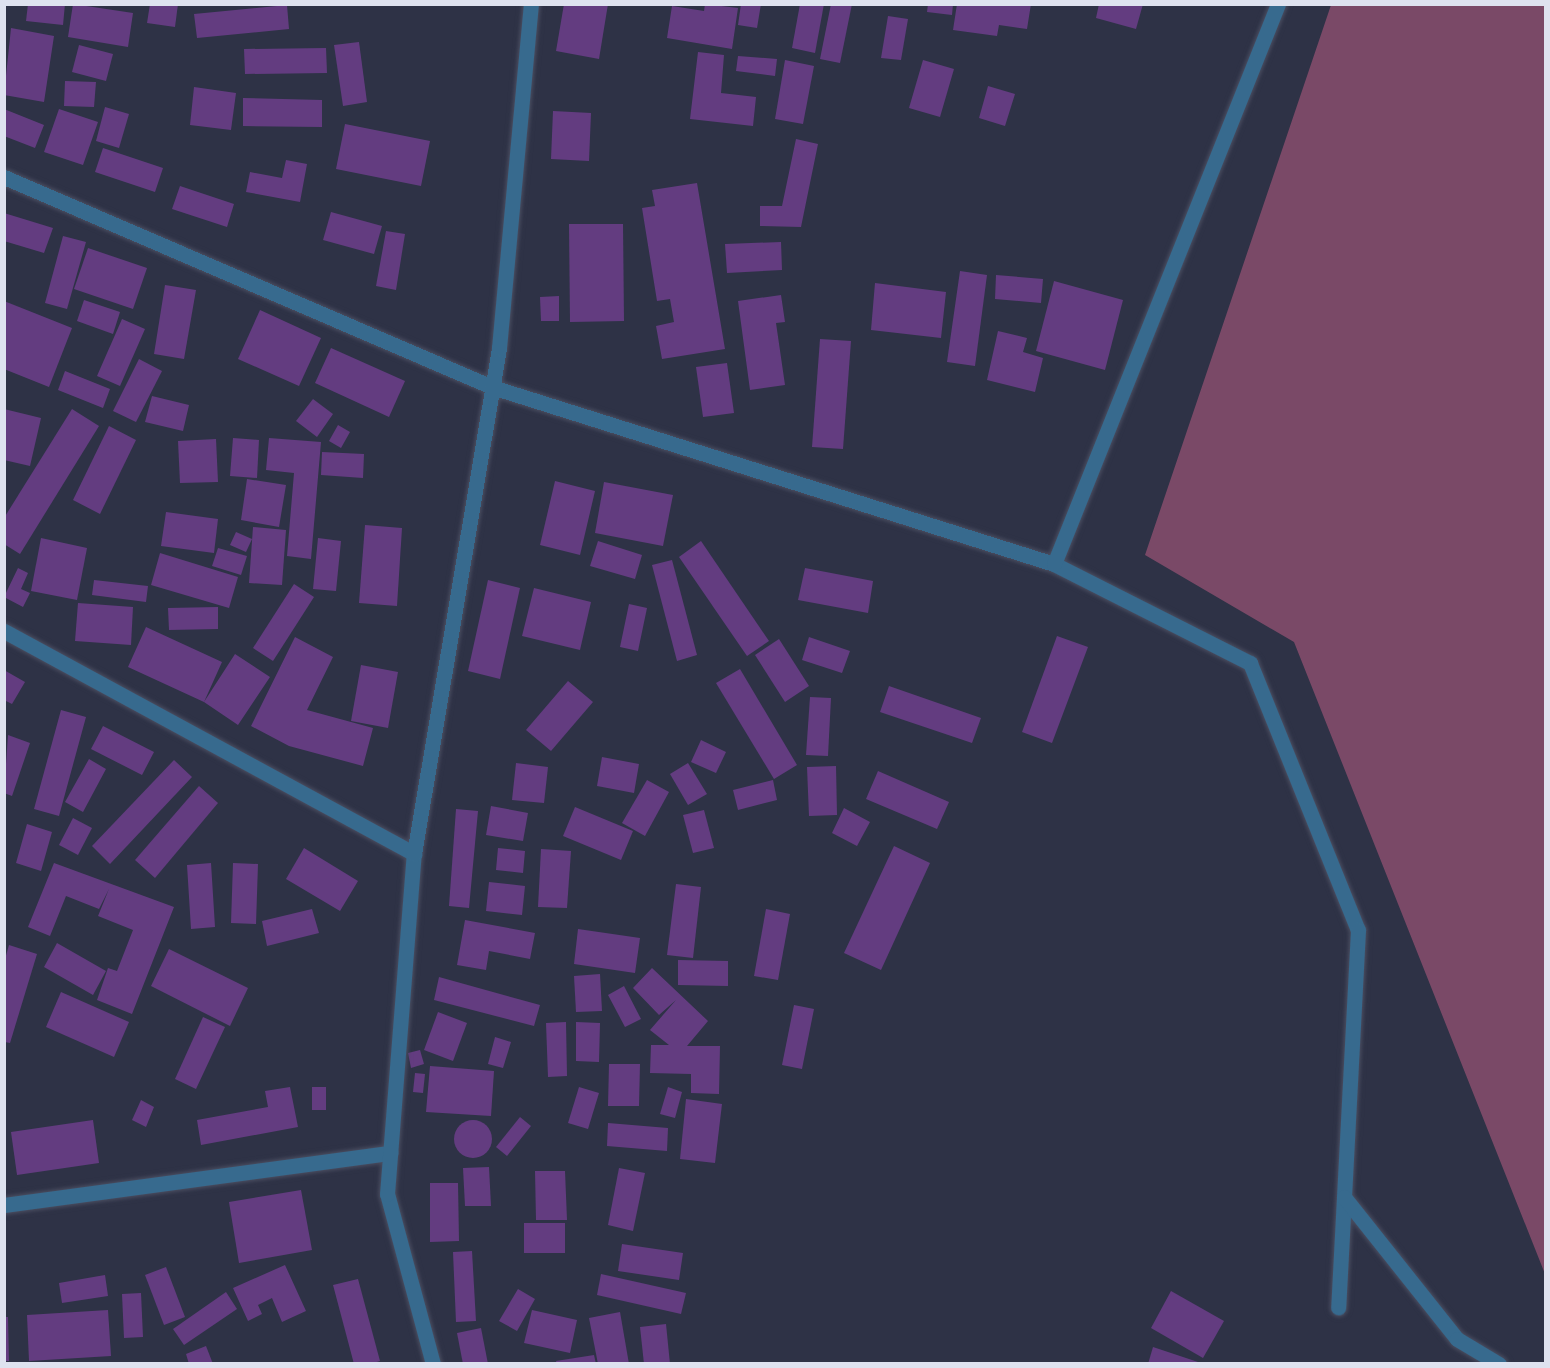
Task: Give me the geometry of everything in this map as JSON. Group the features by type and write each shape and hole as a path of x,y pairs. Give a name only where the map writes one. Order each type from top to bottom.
{"street":[{"path":"433,1364 387,1194 414,854 492,387 531,4"},
{"path":"1054,564 1278,4"},
{"path":"4,177 492,387 1054,564 1250,663 1358,930 1338,1307"},
{"path":"4,631 414,854"},
{"path":"4,1205 391,1153"},
{"path":"1344,1197 1456,1338 1499,1364"}],"shaded area":[{"path":"1331,5 1545,5 1545,1274 1294,642 1145,555"}],"building":[{"path":"28,4 65,4 63,25 26,21"},
{"path":"73,4 133,13 128,47 68,37"},
{"path":"150,4 178,4 175,27 147,23"},
{"path":"564,4 608,4 599,59 556,51"},
{"path":"705,4 738,8 732,49 667,38 672,6 704,11"},
{"path":"741,4 761,4 757,28 738,25"},
{"path":"800,4 824,4 815,53 792,48"},
{"path":"831,4 852,4 840,63 820,59"},
{"path":"928,4 953,4 952,15 927,12"},
{"path":"957,4 1031,4 1027,29 999,25 997,36 953,30"},
{"path":"1099,4 1143,4 1136,29 1096,18"},
{"path":"287,5 289,29 197,38 194,14"},
{"path":"888,16 908,19 901,60 881,58"},
{"path":"11,28 54,36 44,102 4,95"},
{"path":"359,42 367,102 343,106 334,45"},
{"path":"79,45 113,54 106,81 72,72"},
{"path":"326,48 327,73 245,74 244,49"},
{"path":"698,52 724,55 721,93 756,97 753,126 690,119"},
{"path":"738,56 777,59 775,76 736,71"},
{"path":"785,60 814,66 803,124 775,119"},
{"path":"923,60 954,69 940,117 909,108"},
{"path":"65,81 96,82 94,107 64,106"},
{"path":"988,86 1015,94 1005,126 979,118"},
{"path":"194,87 236,93 231,130 190,125"},
{"path":"243,98 322,100 322,127 243,126"},
{"path":"105,107 129,114 119,148 96,141"},
{"path":"4,109 44,125 35,148 4,136"},
{"path":"59,109 98,122 83,165 44,152"},
{"path":"553,111 591,113 589,161 551,159"},
{"path":"345,124 430,141 421,186 336,169"},
{"path":"796,139 818,144 801,227 760,226 760,206 782,206"},
{"path":"103,148 163,168 155,192 95,172"},
{"path":"286,160 307,164 300,202 246,192 250,172 282,178"},
{"path":"697,183 725,349 662,359 656,326 674,322 670,299 657,301 642,208 655,206 652,190"},
{"path":"180,186 234,204 227,227 172,209"},
{"path":"331,212 382,226 374,254 323,240"},
{"path":"4,213 53,228 44,253 4,241"},
{"path":"569,224 623,224 624,321 570,322"},
{"path":"386,231 405,234 396,290 376,286"},
{"path":"63,236 86,242 67,309 45,303"},
{"path":"781,242 782,270 727,273 725,244"},
{"path":"88,248 147,268 133,309 74,289"},
{"path":"960,271 987,275 975,366 947,362"},
{"path":"996,275 1043,279 1041,303 995,299"},
{"path":"1054,281 1123,300 1105,370 1036,351"},
{"path":"875,283 946,292 941,338 871,330"},
{"path":"165,285 196,290 184,359 154,354"},
{"path":"781,295 785,322 776,323 785,385 750,390 738,301"},
{"path":"559,296 559,321 541,321 540,297"},
{"path":"84,300 120,312 113,334 77,321"},
{"path":"4,301 72,328 49,387 4,369"},
{"path":"260,310 321,338 299,386 238,359"},
{"path":"122,319 145,329 120,386 97,376"},
{"path":"998,331 1027,338 1023,352 1043,358 1035,392 987,380"},
{"path":"820,339 851,341 843,449 812,447"},
{"path":"331,348 405,381 389,417 315,383"},
{"path":"139,359 162,371 136,422 113,411"},
{"path":"727,363 734,413 703,417 696,367"},
{"path":"65,371 110,389 103,408 58,390"},
{"path":"152,396 189,405 183,431 145,422"},
{"path":"313,399 333,414 317,437 296,421"},
{"path":"4,409 41,418 30,466 4,460"},
{"path":"72,409 99,426 20,554 4,544 4,518"},
{"path":"338,425 350,432 341,448 329,441"},
{"path":"109,426 136,440 100,514 73,500"},
{"path":"233,438 259,440 257,478 230,476"},
{"path":"269,438 321,442 311,559 287,556 294,473 266,470"},
{"path":"216,439 218,482 180,483 178,441"},
{"path":"322,452 364,454 363,478 321,475"},
{"path":"247,479 286,485 279,527 241,520"},
{"path":"555,481 595,491 580,555 540,545"},
{"path":"604,482 673,495 663,546 595,533"},
{"path":"166,512 218,519 214,553 161,546"},
{"path":"365,525 402,528 397,606 359,603"},
{"path":"253,527 286,530 282,585 249,583"},
{"path":"236,532 252,539 246,552 230,545"},
{"path":"41,538 87,548 77,600 31,591"},
{"path":"318,538 341,541 336,591 313,589"},
{"path":"598,541 642,555 635,579 590,566"},
{"path":"701,541 769,641 747,656 679,557"},
{"path":"218,548 247,556 241,575 212,566"},
{"path":"160,553 238,577 229,608 151,585"},
{"path":"672,560 697,655 677,661 652,565"},
{"path":"18,568 28,573 21,589 30,593 23,607 4,597"},
{"path":"805,568 873,581 868,613 798,600"},
{"path":"94,580 148,586 146,602 92,595"},
{"path":"488,580 520,588 500,679 468,671"},
{"path":"294,584 314,597 273,661 253,648"},
{"path":"534,588 591,602 580,650 522,636"},
{"path":"78,603 133,607 131,645 75,641"},
{"path":"629,604 647,608 638,651 620,647"},
{"path":"218,607 218,629 169,630 168,608"},
{"path":"146,627 222,662 204,702 128,667"},
{"path":"1057,636 1088,647 1052,743 1022,732"},
{"path":"295,637 333,657 307,710 373,728 363,766 289,746 251,726"},
{"path":"809,637 850,651 842,673 802,660"},
{"path":"779,639 809,686 785,702 755,655"},
{"path":"235,654 270,677 238,725 204,702"},
{"path":"361,665 398,672 388,728 351,721"},
{"path":"740,669 797,765 774,779 716,683"},
{"path":"4,670 25,682 12,704 4,700"},
{"path":"568,681 593,702 551,751 526,730"},
{"path":"889,686 981,718 972,743 880,712"},
{"path":"810,697 831,698 828,756 806,755"},
{"path":"61,710 86,717 59,816 34,809"},
{"path":"103,726 154,752 142,775 91,749"},
{"path":"8,735 30,743 12,796 4,793"},
{"path":"701,740 726,752 716,773 691,762"},
{"path":"602,757 639,764 634,793 597,786"},
{"path":"89,759 106,769 83,812 65,802"},
{"path":"174,760 192,777 110,864 92,846"},
{"path":"516,763 548,767 544,803 512,800"},
{"path":"688,763 707,794 688,805 670,774"},
{"path":"836,766 837,815 809,816 807,767"},
{"path":"878,771 949,802 937,829 866,799"},
{"path":"647,780 669,792 645,836 622,823"},
{"path":"773,780 777,800 738,810 733,790"},
{"path":"199,786 218,803 155,878 135,860"},
{"path":"491,806 528,813 523,841 486,835"},
{"path":"575,807 633,831 621,860 563,836"},
{"path":"844,808 870,822 857,846 832,833"},
{"path":"456,809 478,811 469,908 449,906"},
{"path":"704,810 714,848 693,853 683,815"},
{"path":"73,818 92,828 78,855 59,845"},
{"path":"27,824 52,832 41,871 16,863"},
{"path":"894,846 930,863 881,970 844,953"},
{"path":"304,848 358,881 340,911 286,879"},
{"path":"498,848 525,851 523,873 496,870"},
{"path":"541,849 571,851 567,908 538,907"},
{"path":"54,863 174,907 132,1014 97,1000 108,968 117,971 133,930 98,916 109,889 99,909 66,896 50,936 28,927"},
{"path":"211,863 215,927 191,929 187,865"},
{"path":"233,863 258,864 256,924 231,923"},
{"path":"489,882 525,886 522,915 486,911"},
{"path":"676,884 701,887 693,958 667,955"},
{"path":"312,909 319,933 267,946 262,921"},
{"path":"766,909 790,914 778,980 754,976"},
{"path":"465,920 535,933 530,959 489,951 486,970 457,965"},
{"path":"578,929 640,938 635,973 574,964"},
{"path":"57,943 106,971 93,995 44,967"},
{"path":"9,945 37,954 10,1043 5,1042 5,959"},
{"path":"169,949 248,988 230,1026 151,986"},
{"path":"678,960 728,961 728,986 678,985"},
{"path":"652,968 708,1021 687,1046 720,1046 719,1094 691,1093 691,1074 650,1073 651,1045 669,1045 650,1030 676,1000 659,1015 633,988"},
{"path":"600,974 602,1011 576,1012 574,976"},
{"path":"439,977 540,1005 534,1026 434,1000"},
{"path":"624,986 641,1019 625,1027 608,995"},
{"path":"61,992 129,1022 114,1057 46,1027"},
{"path":"794,1005 814,1009 802,1069 782,1065"},
{"path":"438,1012 467,1023 453,1061 424,1050"},
{"path":"203,1017 225,1027 196,1089 175,1079"},
{"path":"566,1022 567,1076 548,1077 546,1023"},
{"path":"576,1022 600,1023 599,1062 576,1061"},
{"path":"495,1037 511,1042 503,1068 488,1064"},
{"path":"420,1050 424,1064 411,1068 408,1053"},
{"path":"609,1064 640,1064 639,1106 608,1106"},
{"path":"430,1066 494,1071 491,1116 426,1112"},
{"path":"415,1073 425,1074 423,1093 413,1092"},
{"path":"290,1087 298,1127 201,1145 197,1120 268,1107 265,1091"},
{"path":"312,1087 326,1087 326,1110 312,1110"},
{"path":"579,1087 599,1093 588,1129 568,1123"},
{"path":"668,1087 682,1092 675,1118 660,1114"},
{"path":"686,1099 722,1104 715,1163 680,1159"},
{"path":"141,1100 154,1107 146,1127 132,1120"},
{"path":"520,1117 531,1126 507,1156 496,1147"},
{"path":"93,1120 99,1163 17,1175 11,1132"},
{"path":"473,1120 480,1121 486,1126 491,1132 491,1146 486,1152 480,1157 473,1158 466,1157 460,1152 455,1146 454,1139 455,1132 460,1126 466,1121"},
{"path":"608,1123 668,1128 667,1151 607,1146"},
{"path":"489,1167 491,1206 465,1206 463,1168"},
{"path":"619,1168 645,1173 633,1231 608,1225"},
{"path":"535,1171 565,1171 567,1220 536,1220"},
{"path":"430,1183 458,1183 459,1241 430,1242"},
{"path":"301,1190 312,1250 239,1263 229,1202"},
{"path":"524,1223 565,1223 565,1253 524,1253"},
{"path":"622,1244 683,1253 679,1280 618,1271"},
{"path":"472,1251 476,1321 456,1322 453,1252"},
{"path":"285,1265 306,1311 282,1322 272,1298 258,1305 262,1314 248,1321 233,1288"},
{"path":"166,1267 185,1317 164,1325 145,1275"},
{"path":"601,1274 686,1293 681,1314 597,1295"},
{"path":"105,1275 108,1296 62,1303 59,1283"},
{"path":"358,1279 380,1361 370,1364 354,1364 333,1285"},
{"path":"518,1289 535,1299 517,1331 499,1321"},
{"path":"1171,1291 1224,1321 1203,1358 1151,1328"},
{"path":"226,1292 237,1309 184,1345 173,1329"},
{"path":"141,1293 143,1337 124,1338 122,1294"},
{"path":"108,1310 111,1356 29,1361 27,1315"},
{"path":"532,1310 577,1320 570,1353 524,1343"},
{"path":"620,1312 629,1364 598,1364 589,1318"},
{"path":"4,1317 8,1317 9,1361 4,1361"},
{"path":"666,1324 670,1364 644,1364 640,1327"},
{"path":"481,1328 488,1364 463,1364 457,1333"},
{"path":"206,1346 213,1364 189,1364 186,1354"},
{"path":"1153,1347 1201,1363 1201,1364 1148,1364"},
{"path":"594,1355 596,1364 557,1364 556,1361"}]}
